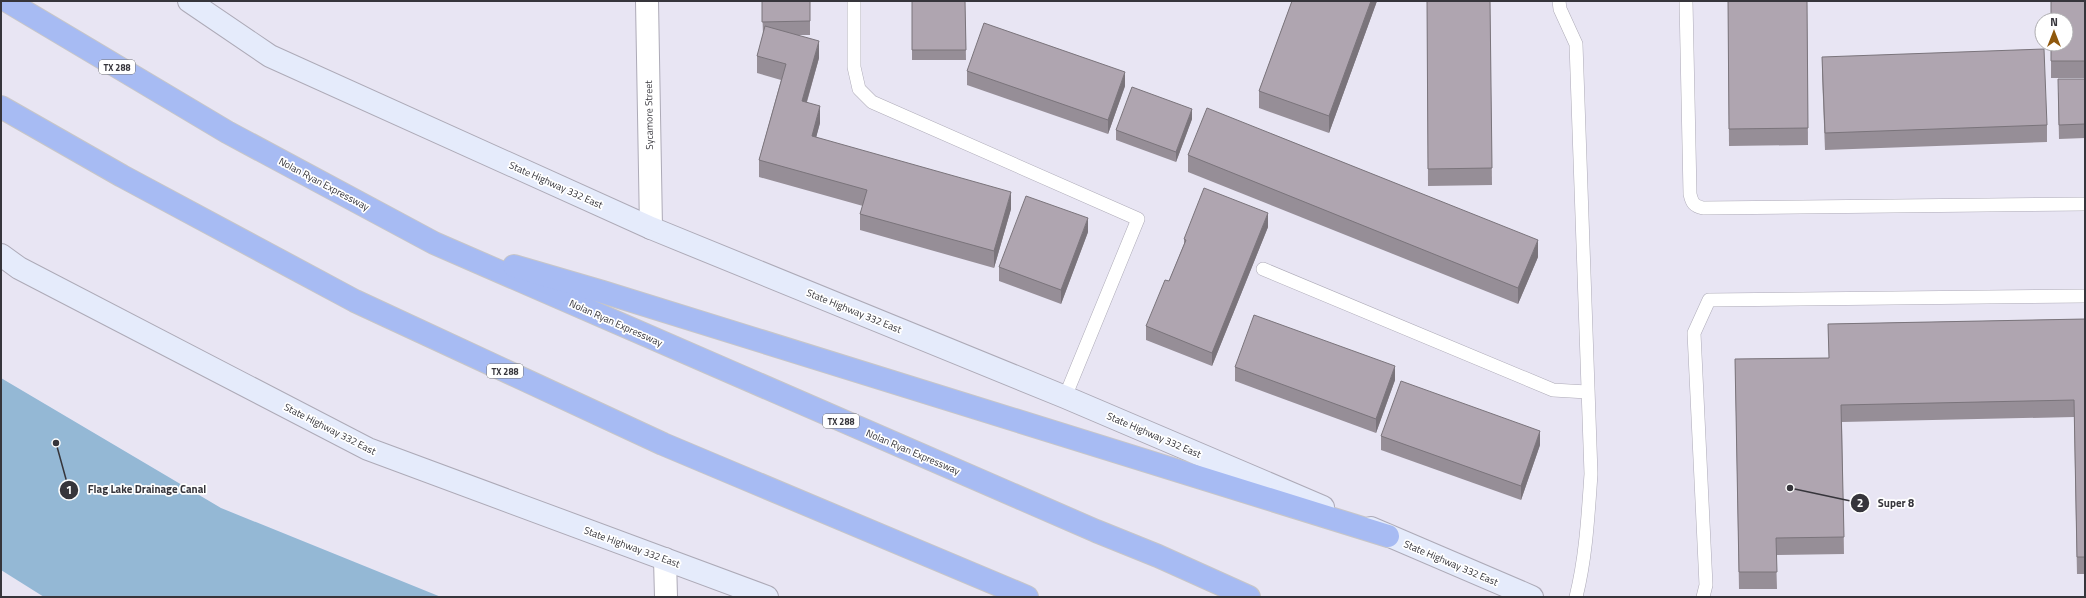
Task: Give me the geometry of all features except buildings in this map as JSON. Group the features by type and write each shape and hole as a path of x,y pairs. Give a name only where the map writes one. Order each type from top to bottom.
{"highway":[{"name":"Nolan Ryan Expressway","path":"7,1 227,132 434,243 1088,528 1158,556 1249,597"},
{"name":"TX 288","path":"1,107 122,176 355,301 663,444 1027,597"},
{"path":"434,243 611,294 1388,536"}],"main road":[{"name":"State Highway 332 East","path":"189,1 270,56 651,228 1065,397 1532,597"},
{"name":"State Highway 332 East","path":"1,255 19,268 368,449 767,597"}],"street":[{"name":"Sycamore Street","path":"647,1 651,228"},
{"path":"665,559 666,597"}],"lane":[{"path":"854,1 854,67 859,89 872,102 1138,219 1065,397"},
{"path":"1559,1 1560,9 1576,44 1591,474 1582,574 1576,597"},
{"path":"1686,1 1690,194 1692,201 1696,206 1703,208 2085,204"},
{"path":"1263,269 1553,390 1587,392"},
{"path":"1702,597 1706,585 1694,333 1709,300 2085,296"}],"water":[{"path":"1,378 221,508 441,597 44,597 1,570"}],"place":[{"name":"Flag Lake Drainage Canal","path":"56,443"},
{"name":"Super 8","path":"1790,488"}]}
